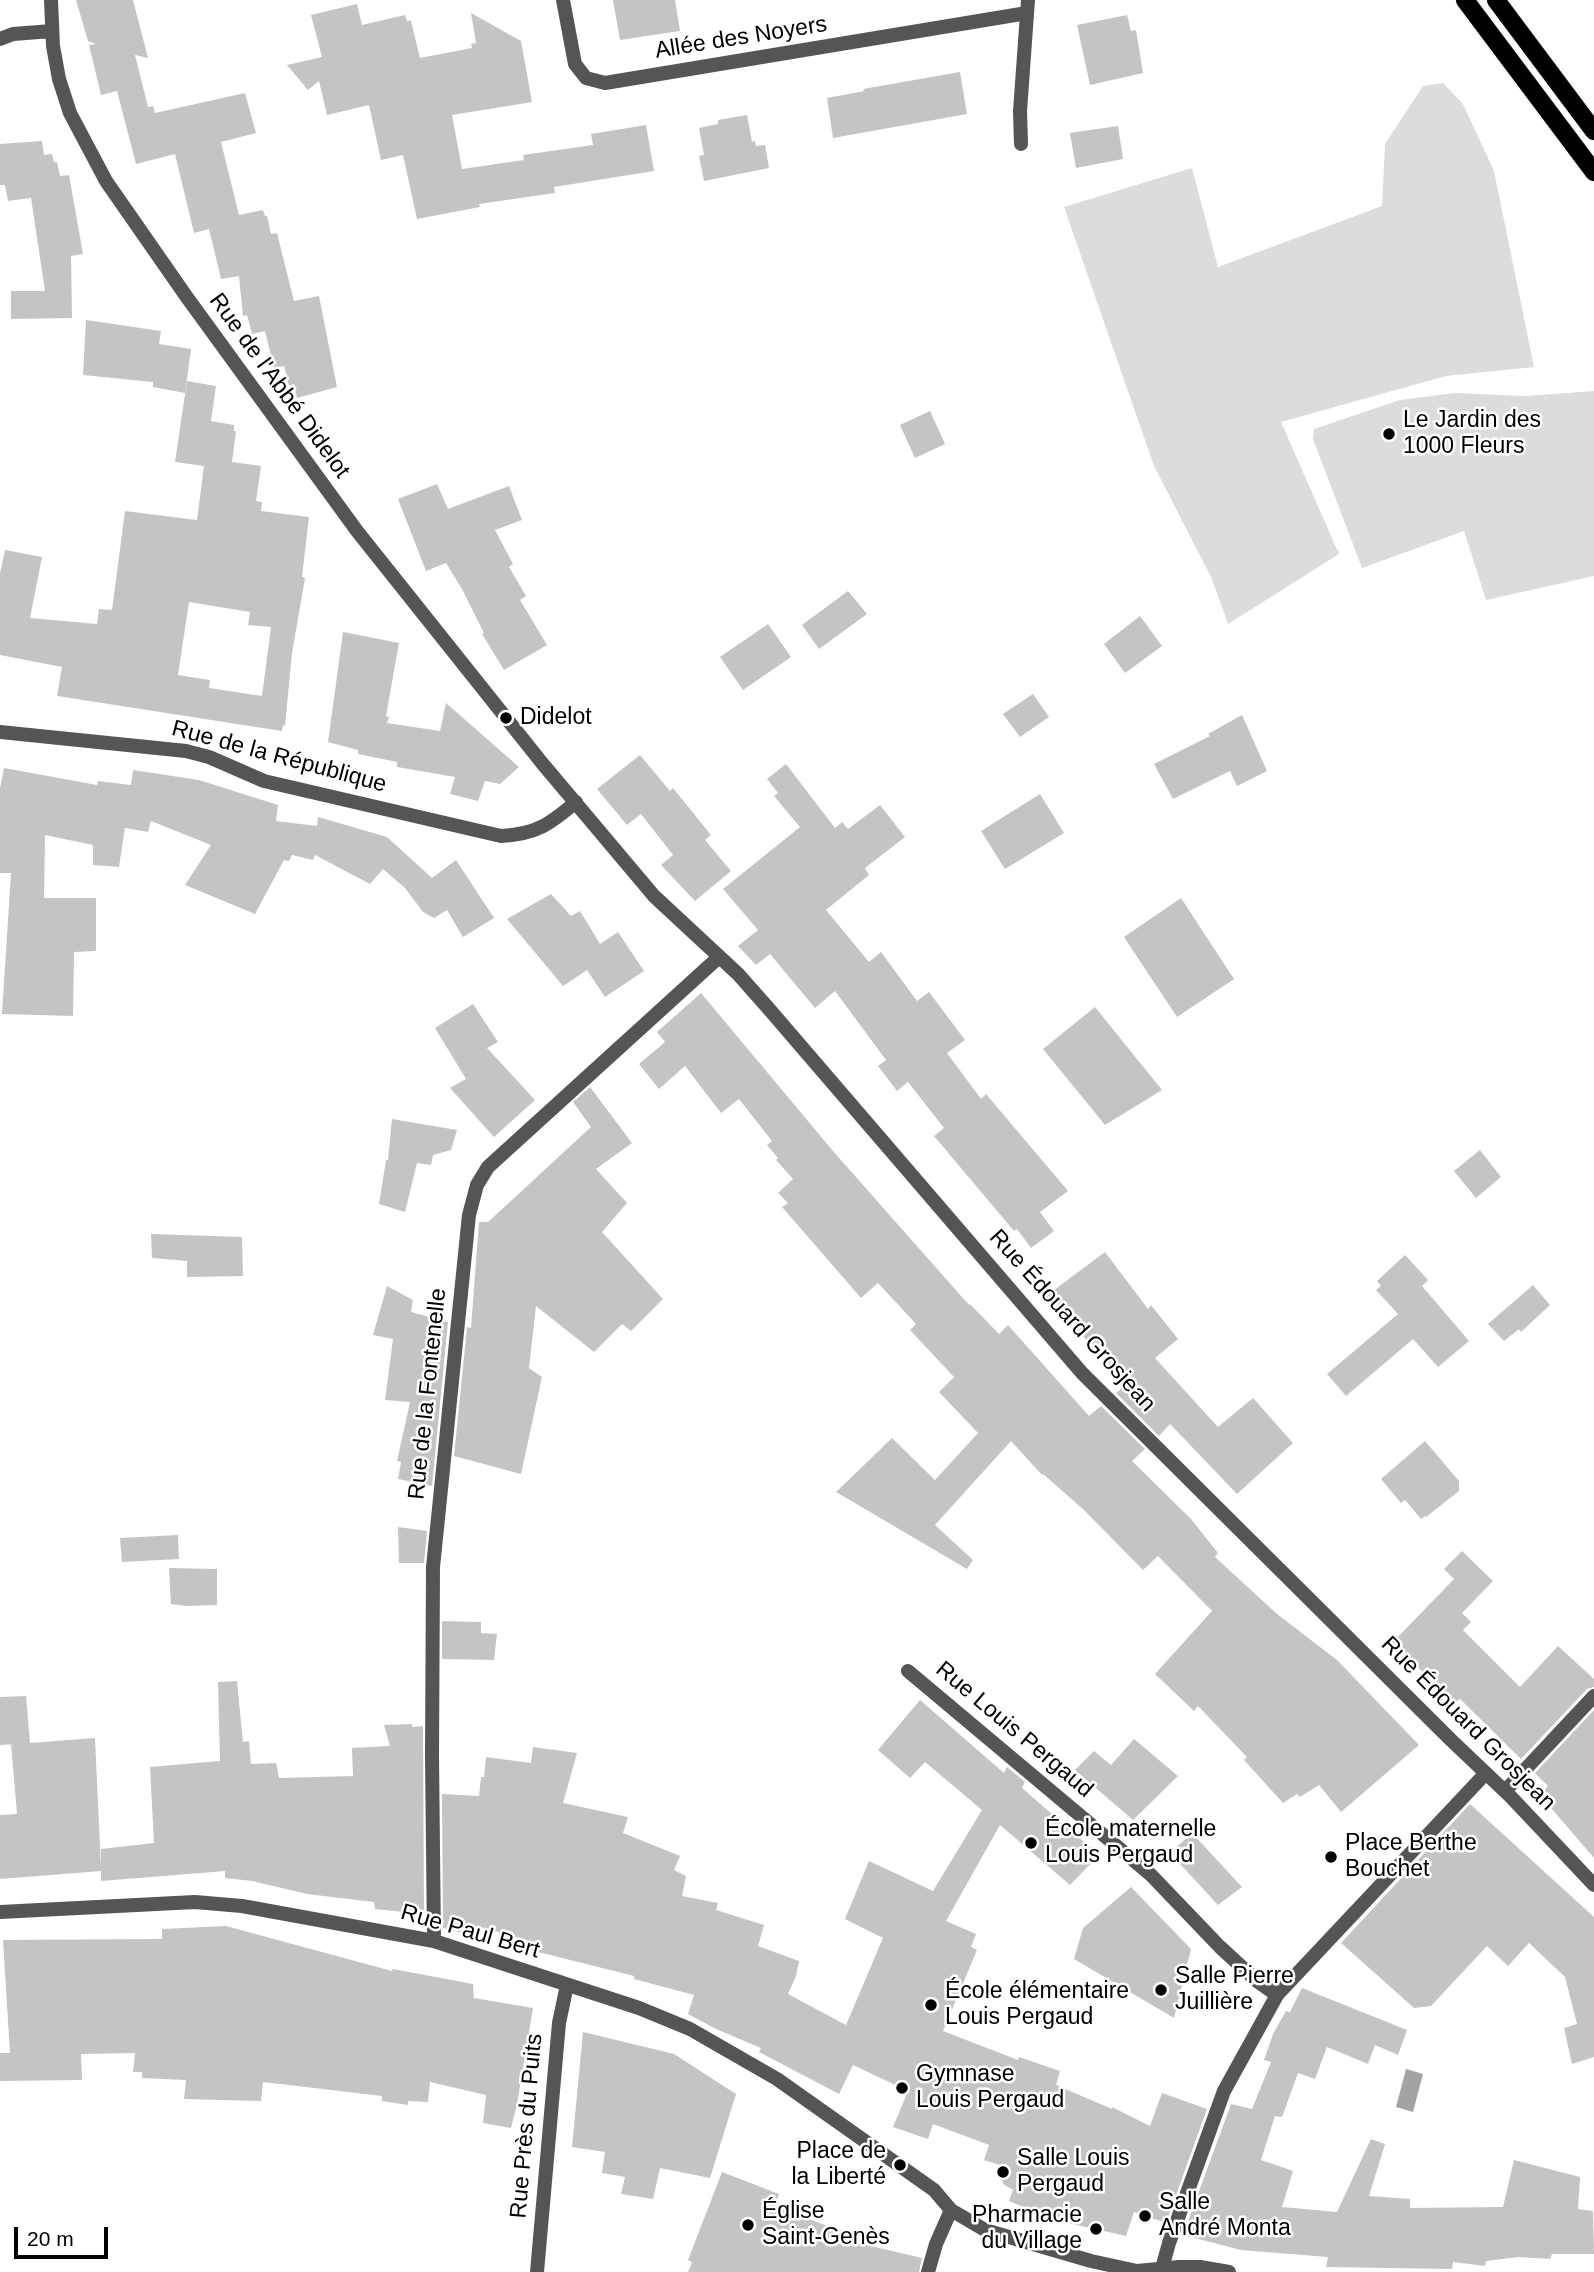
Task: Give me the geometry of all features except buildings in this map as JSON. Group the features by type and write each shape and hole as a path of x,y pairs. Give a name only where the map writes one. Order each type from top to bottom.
{"main road":[{"path":"1465,0 1594,173"},
{"path":"1496,0 1594,131"}],"street":[{"name":"Rue de l'Abbé Didelot","path":"51,0 52,31 59,79 70,113 106,181 349,521 542,763"},
{"name":"Allée des Noyers","path":"563,0 575,64 586,78 606,83 1027,6"},
{"path":"1021,144 1020,111 1027,6"},
{"path":"0,39 13,34 52,31"},
{"name":"Rue de la République","path":"0,732 187,751 264,781 501,836 525,834 552,822 576,802"},
{"name":"Rue Édouard Grosjean","path":"542,763 654,896 738,974 769,1009 1082,1373 1505,1791 1594,1885"},
{"name":"Rue de la Fontenelle","path":"434,1941 433,1567 469,1215 477,1185 488,1167 719,957"},
{"name":"Rue Louis Pergaud","path":"908,1671 1151,1875 1220,1947 1257,1981 1277,1994"},
{"path":"1505,1791 1594,1696"},
{"path":"1161,2271 1168,2242 1224,2091 1277,1994 1486,1773"},
{"name":"Rue Paul Bert","path":"0,1912 195,1902 242,1906 434,1941 639,2008 690,2029 777,2079 934,2190 951,2210"},
{"name":"Rue Près du Puits","path":"537,2272 559,2023 567,1984"},
{"path":"928,2272 936,2244 951,2210 985,2230 1091,2261 1137,2271 1200,2267 1229,2272"}],"shaded area":[{"path":"1443,83 1463,104 1494,171 1534,367 1446,376 1281,422 1339,554 1228,624 1211,577 1154,466 1064,207 1192,168 1218,267 1382,206 1385,144 1423,86"},
{"path":"1594,391 1594,576 1486,600 1464,531 1362,568 1313,439 1314,429 1400,400 1455,393 1526,396"},
{"path":"1406,2069 1423,2074 1413,2112 1396,2107"}],"place":[{"name":"Le Jardin des 1000 Fleurs","path":"1389,434"},
{"name":"Didelot","path":"506,718"},
{"name":"École maternelle Louis Pergaud","path":"1031,1843"},
{"name":"Place Berthe Bouchet","path":"1331,1857"},
{"name":"Salle Pierre Juillière","path":"1161,1990"},
{"name":"École élémentaire Louis Pergaud","path":"931,2005"},
{"name":"Gymnase Louis Pergaud","path":"902,2088"},
{"name":"Place de la Liberté","path":"900,2165"},
{"name":"Salle Louis Pergaud","path":"1003,2172"},
{"name":"Salle André Monta","path":"1145,2216"},
{"name":"Église Saint-Genès","path":"748,2225"},
{"name":"Pharmacie du Village","path":"1096,2229"}]}
